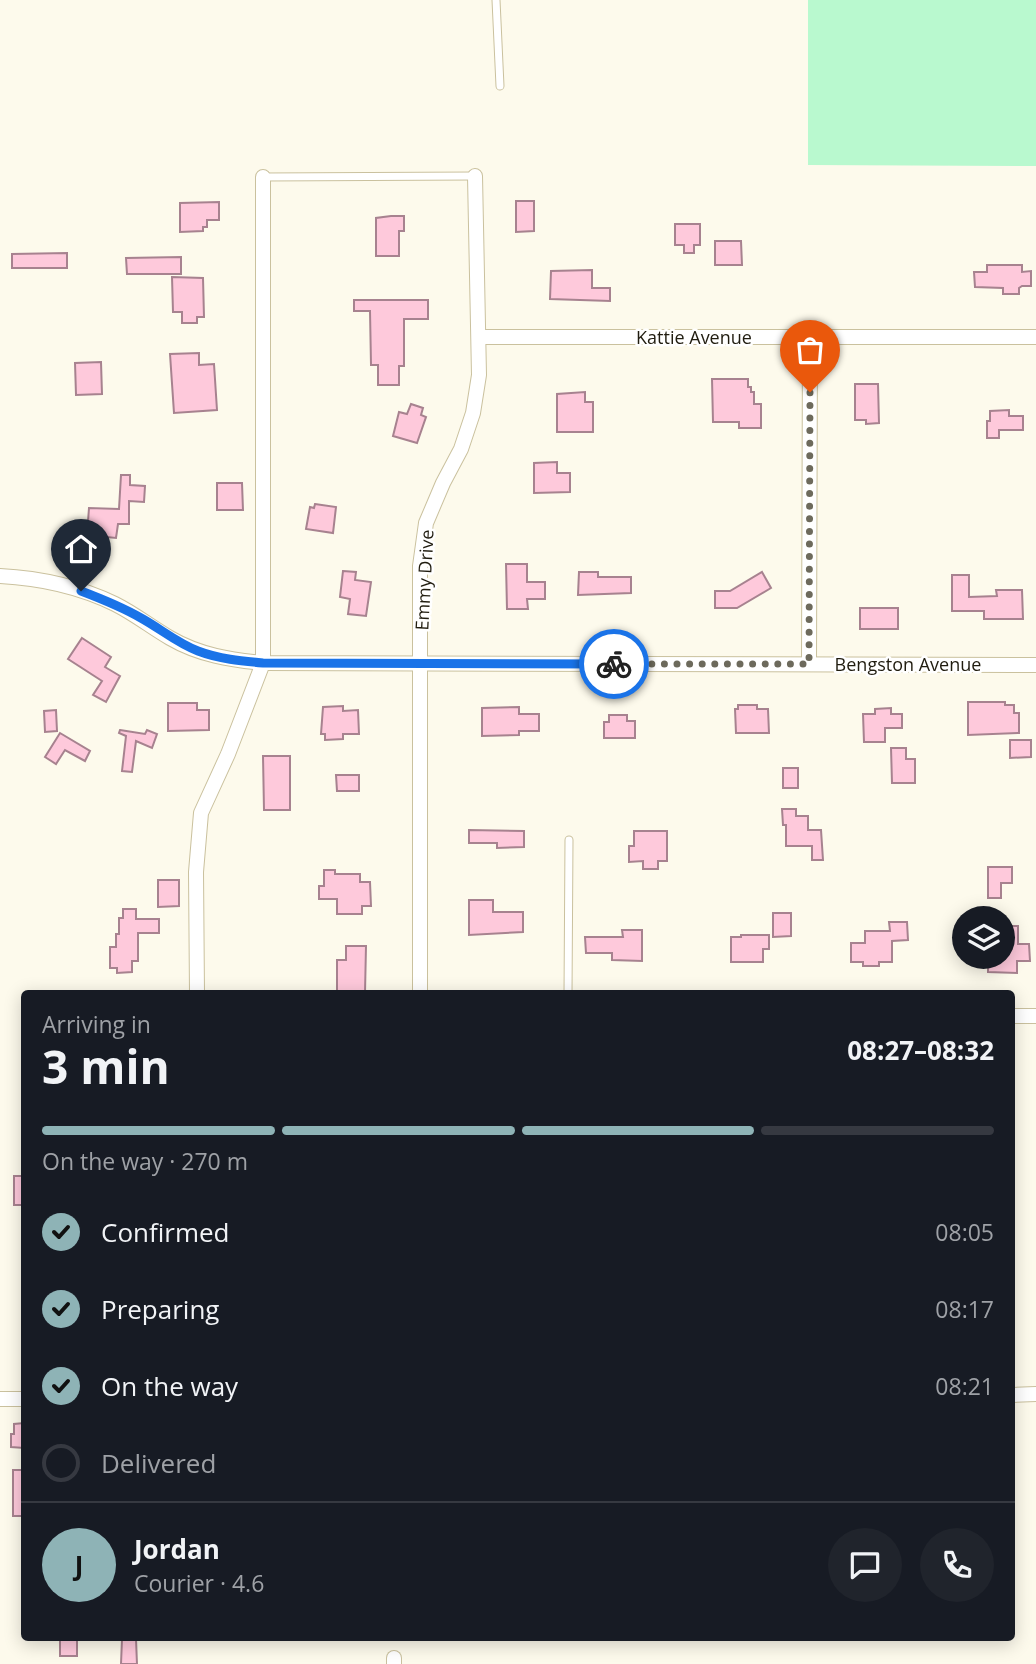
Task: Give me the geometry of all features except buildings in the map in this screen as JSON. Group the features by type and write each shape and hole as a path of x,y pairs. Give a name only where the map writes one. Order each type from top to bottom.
{"street":[{"name":"Emmy Drive","path":"420,990 420,566 426,523 461,449 473,413 479,375 475,176"},
{"path":"197,990 197,872 201,813 228,754 263,663 262,177"},
{"name":"Kattie Avenue","path":"479,337 1036,337"},
{"path":"809,664 810,337"},
{"name":"Bengston Avenue","path":"0,576 48,582 81,591 113,603 170,638 200,652 231,660 263,663 1036,665"},
{"path":"1015,1016 1036,1016"},
{"path":"1015,1395 1036,1395"},
{"path":"0,1399 21,1399"}],"lane":[{"path":"496,0 500,86"},
{"path":"262,177 475,176"},
{"path":"568,990 569,840"}],"green space":[{"path":"808,0 1036,0 1036,166 808,165"}],"way so far":[{"path":"614,664 809,664 810,392"}],"route":[{"path":"81,591 113,603 170,638 200,652 231,660 263,663 614,664"}]}
